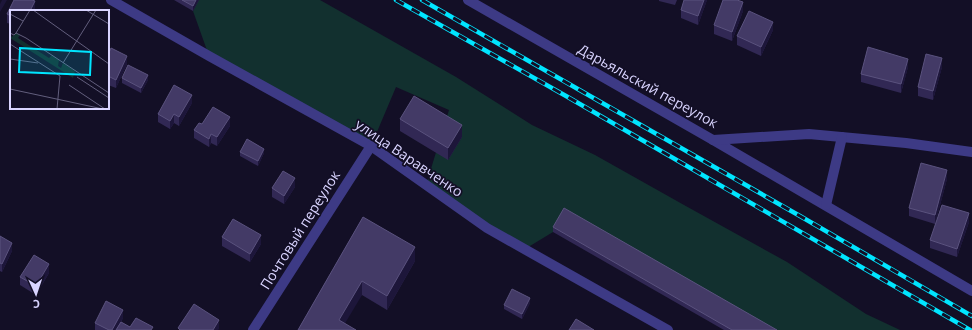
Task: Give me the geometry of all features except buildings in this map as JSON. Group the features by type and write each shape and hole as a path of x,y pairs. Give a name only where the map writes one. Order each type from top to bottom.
{"street":[{"name":"улица Варавченко","path":"111,0 371,146 486,228 668,330"},
{"name":"Дарьяльский переулок","path":"468,0 713,140 809,134 906,143 972,152"},
{"path":"826,205 842,137"},
{"path":"713,140 972,290"},
{"name":"Почтовый переулок","path":"253,330 371,146"}],"green space":[{"path":"198,0 320,0 456,77 532,125 595,155 787,262 866,314 900,330 769,330 564,213 553,232 525,249 426,185 449,110 396,87 371,146 209,56 193,11"}],"railway":[{"path":"396,0 566,96 970,330"},
{"path":"422,0 972,316"}]}
